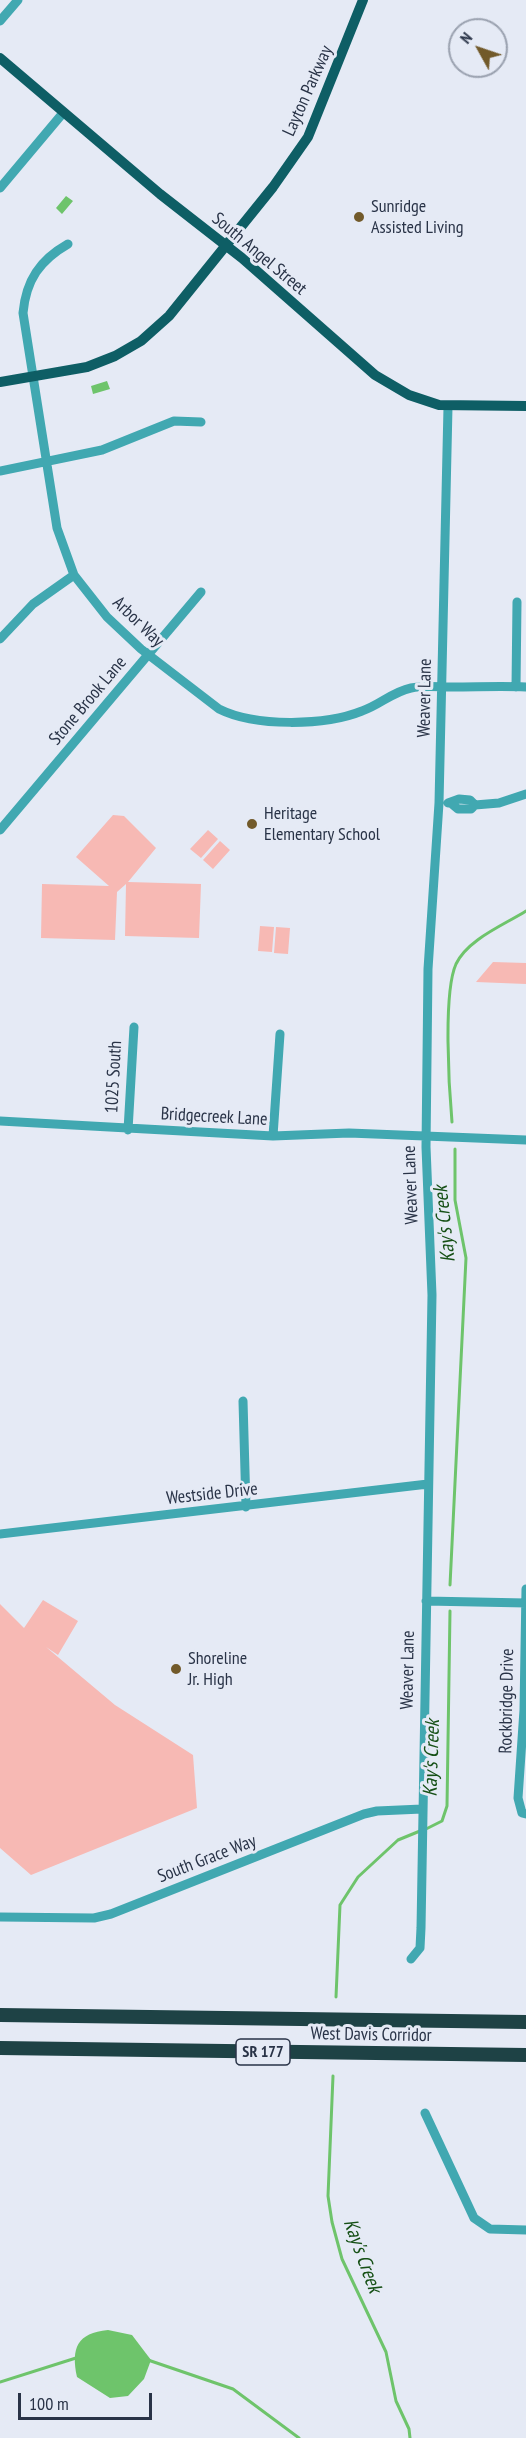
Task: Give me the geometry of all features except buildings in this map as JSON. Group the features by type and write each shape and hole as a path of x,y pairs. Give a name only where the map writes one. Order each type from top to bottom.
{"highway":[{"name":"West Davis Corridor","path":"0,2015 526,2022"},
{"name":"West Davis Corridor","path":"0,2048 526,2055"}],"main road":[{"name":"Layton Parkway","path":"0,382 87,367 115,356 141,341 169,316 273,188 308,137 363,0"},
{"name":"South Angel Street","path":"0,58 63,113 226,246 375,375 409,395 448,406 526,406"}],"street":[{"path":"0,21 18,0"},
{"path":"0,188 63,113"},
{"name":"Arbor Way","path":"69,244 51,253 36,269 25,291 23,313 57,528 74,575 107,616 147,656 219,709 232,716 254,719 322,722 366,710 396,691 415,687 521,687"},
{"name":"Weaver Lane","path":"411,1959 420,1948 432,1294 426,1137 429,962 439,803 448,406"},
{"path":"0,471 102,450 167,422 201,422"},
{"path":"0,639 33,604 74,575"},
{"name":"Stone Brook Lane","path":"0,830 201,592"},
{"path":"517,602 521,687"},
{"path":"439,803 452,804 459,799 470,800 475,805 500,802 526,794"},
{"name":"1025 South","path":"128,1130 134,1027"},
{"path":"273,1136 280,1034"},
{"name":"Bridgecreek Lane","path":"0,1121 128,1130 273,1136 349,1133 526,1140"},
{"path":"243,1401 246,1506"},
{"name":"Westside Drive","path":"0,1534 428,1484"},
{"name":"Rockbridge Drive","path":"524,1814 518,1798 525,1710 526,1589"},
{"path":"426,1601 526,1603"},
{"name":"South Grace Way","path":"0,1917 102,1916 364,1814 377,1811 422,1814"},
{"path":"424,2114 477,2222 495,2230 526,2230"}],"shaded area":[{"path":"66,196 73,201 62,214 56,208"},
{"path":"107,381 110,389 93,394 91,386"},
{"path":"113,815 124,816 156,848 128,882 201,884 199,938 125,936 126,884 117,892 115,940 41,938 42,884 109,886 76,857"},
{"path":"208,830 218,839 201,858 190,849"},
{"path":"220,841 230,850 213,869 203,860"},
{"path":"260,926 274,927 272,952 258,951"},
{"path":"276,927 290,928 288,954 274,953"},
{"path":"493,962 526,963 526,984 476,982"},
{"path":"43,1600 78,1621 58,1655 46,1647 115,1705 193,1755 197,1808 31,1875 0,1848 0,1604 24,1628"},
{"path":"108,2330 132,2335 151,2360 144,2379 128,2396 110,2398 77,2377 75,2358 79,2344 89,2335"}],"waterway":[{"name":"Kay's Creek","path":"452,1122 448,1018 449,996 456,964 469,947 478,940 526,911"},
{"name":"Kay's Creek","path":"450,1585 466,1258 455,1200 455,1149"},
{"name":"Kay's Creek","path":"426,1829 442,1821 447,1806 450,1611"},
{"name":"Kay's Creek","path":"336,1997 340,1905 358,1877 398,1840 420,1831"},
{"name":"Kay's Creek","path":"333,2076 328,2196 332,2222 342,2259 386,2352 396,2401 409,2429 410,2438"},
{"path":"0,2382 76,2358"},
{"path":"148,2360 233,2389 299,2438"}],"place":[{"name":"Sunridge Assisted Living","path":"359,217"},
{"name":"Heritage Elementary School","path":"252,824"},
{"name":"Shoreline Jr. High","path":"176,1669"}]}
